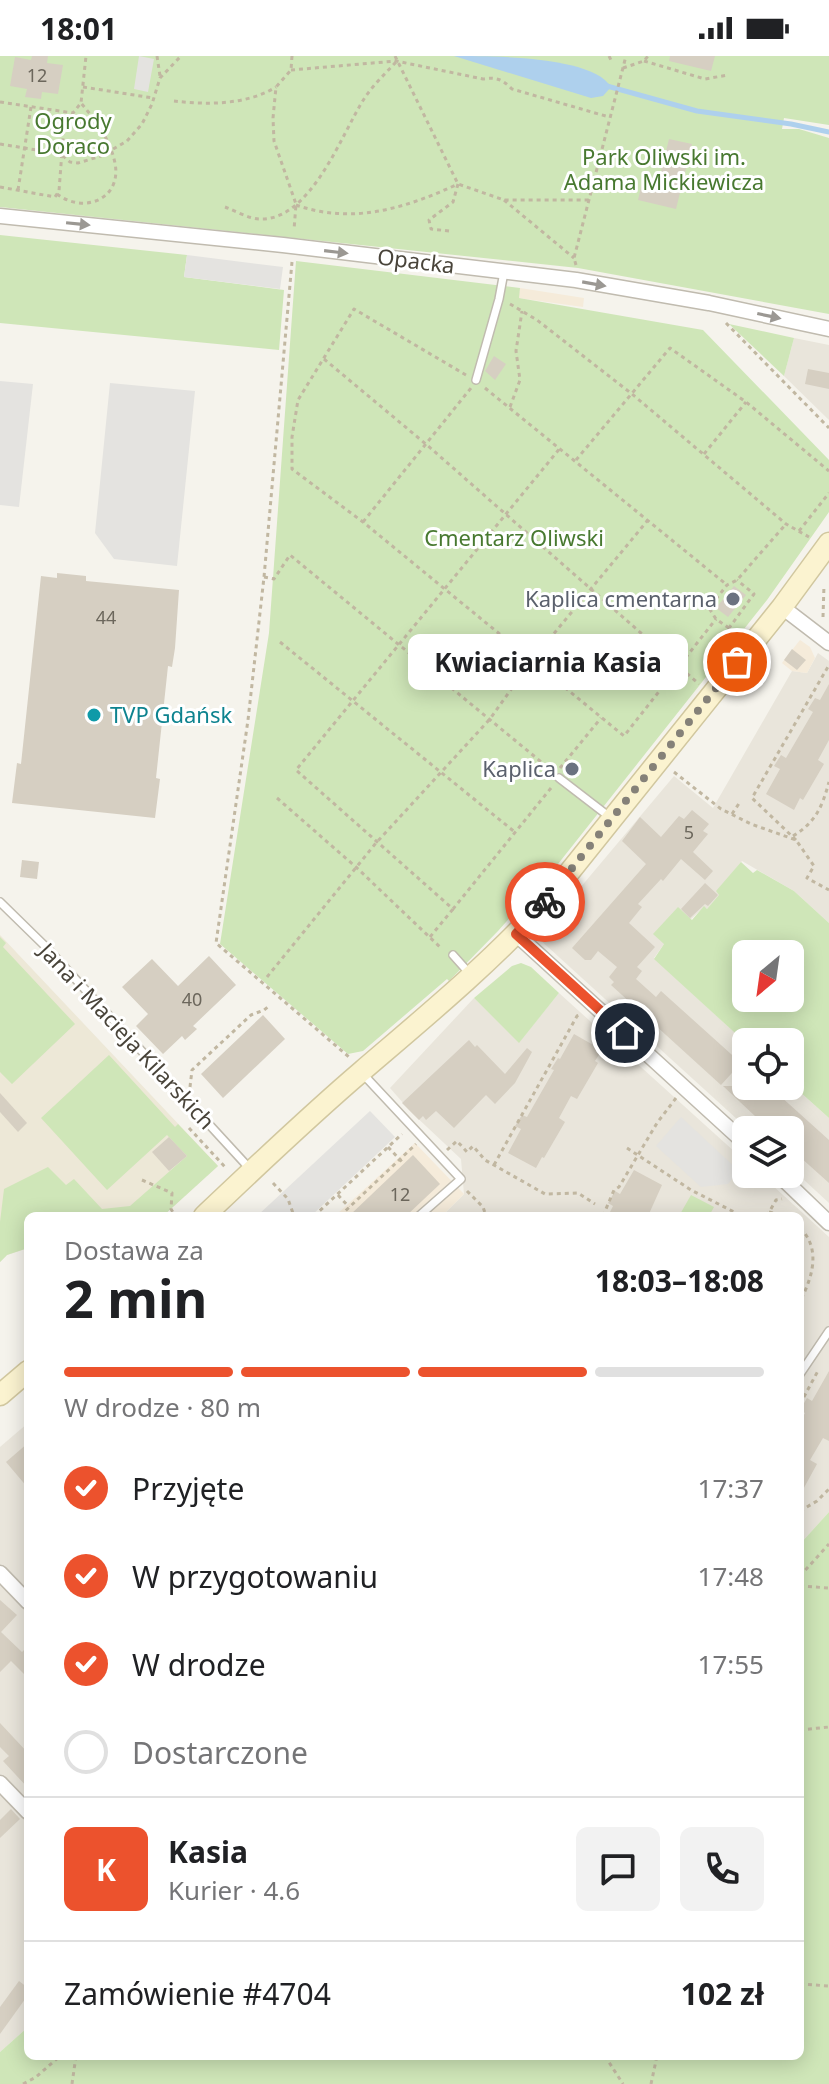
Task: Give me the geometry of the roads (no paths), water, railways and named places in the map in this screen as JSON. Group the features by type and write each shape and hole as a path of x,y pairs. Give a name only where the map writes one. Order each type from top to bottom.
{"street":[{"name":"Opacka","path":"0,216 576,280 829,329"},
{"path":"208,1212 253,1172 355,1065 472,977 516,934 782,607 822,541"},
{"path":"782,607 825,640"},
{"path":"516,934 732,1131"},
{"path":"793,1188 829,1223"},
{"path":"0,1395 24,1381"},
{"path":"0,1573 24,1598"},
{"path":"0,1783 24,1808"}],"lane":[{"path":"476,380 504,272"},
{"path":"559,778 611,818"},
{"name":"Jana i Macieja Kilarskich","path":"0,902 46,947 253,1172"},
{"path":"453,955 472,977"},
{"path":"355,1065 461,1179 424,1212"},
{"path":"804,1368 829,1331"}],"water":[{"path":"454,56 516,58 564,64 601,77 611,87 603,96 591,98"}],"waterway":[{"path":"607,86 697,111 829,132"}],"place":[{"name":"Kaplica cmentarna","path":"733,599"},
{"name":"Kwiaciarnia Kasia","path":"737,662"},
{"name":"TVP Gdańsk","path":"94,715"},
{"name":"Kaplica","path":"572,769"}],"park label":[{"name":"Ogrody Doraco","path":"73,134"},
{"name":"Park Oliwski im. Adama Mickiewicza","path":"664,170"},
{"name":"Cmentarz Oliwski","path":"514,538"}]}
